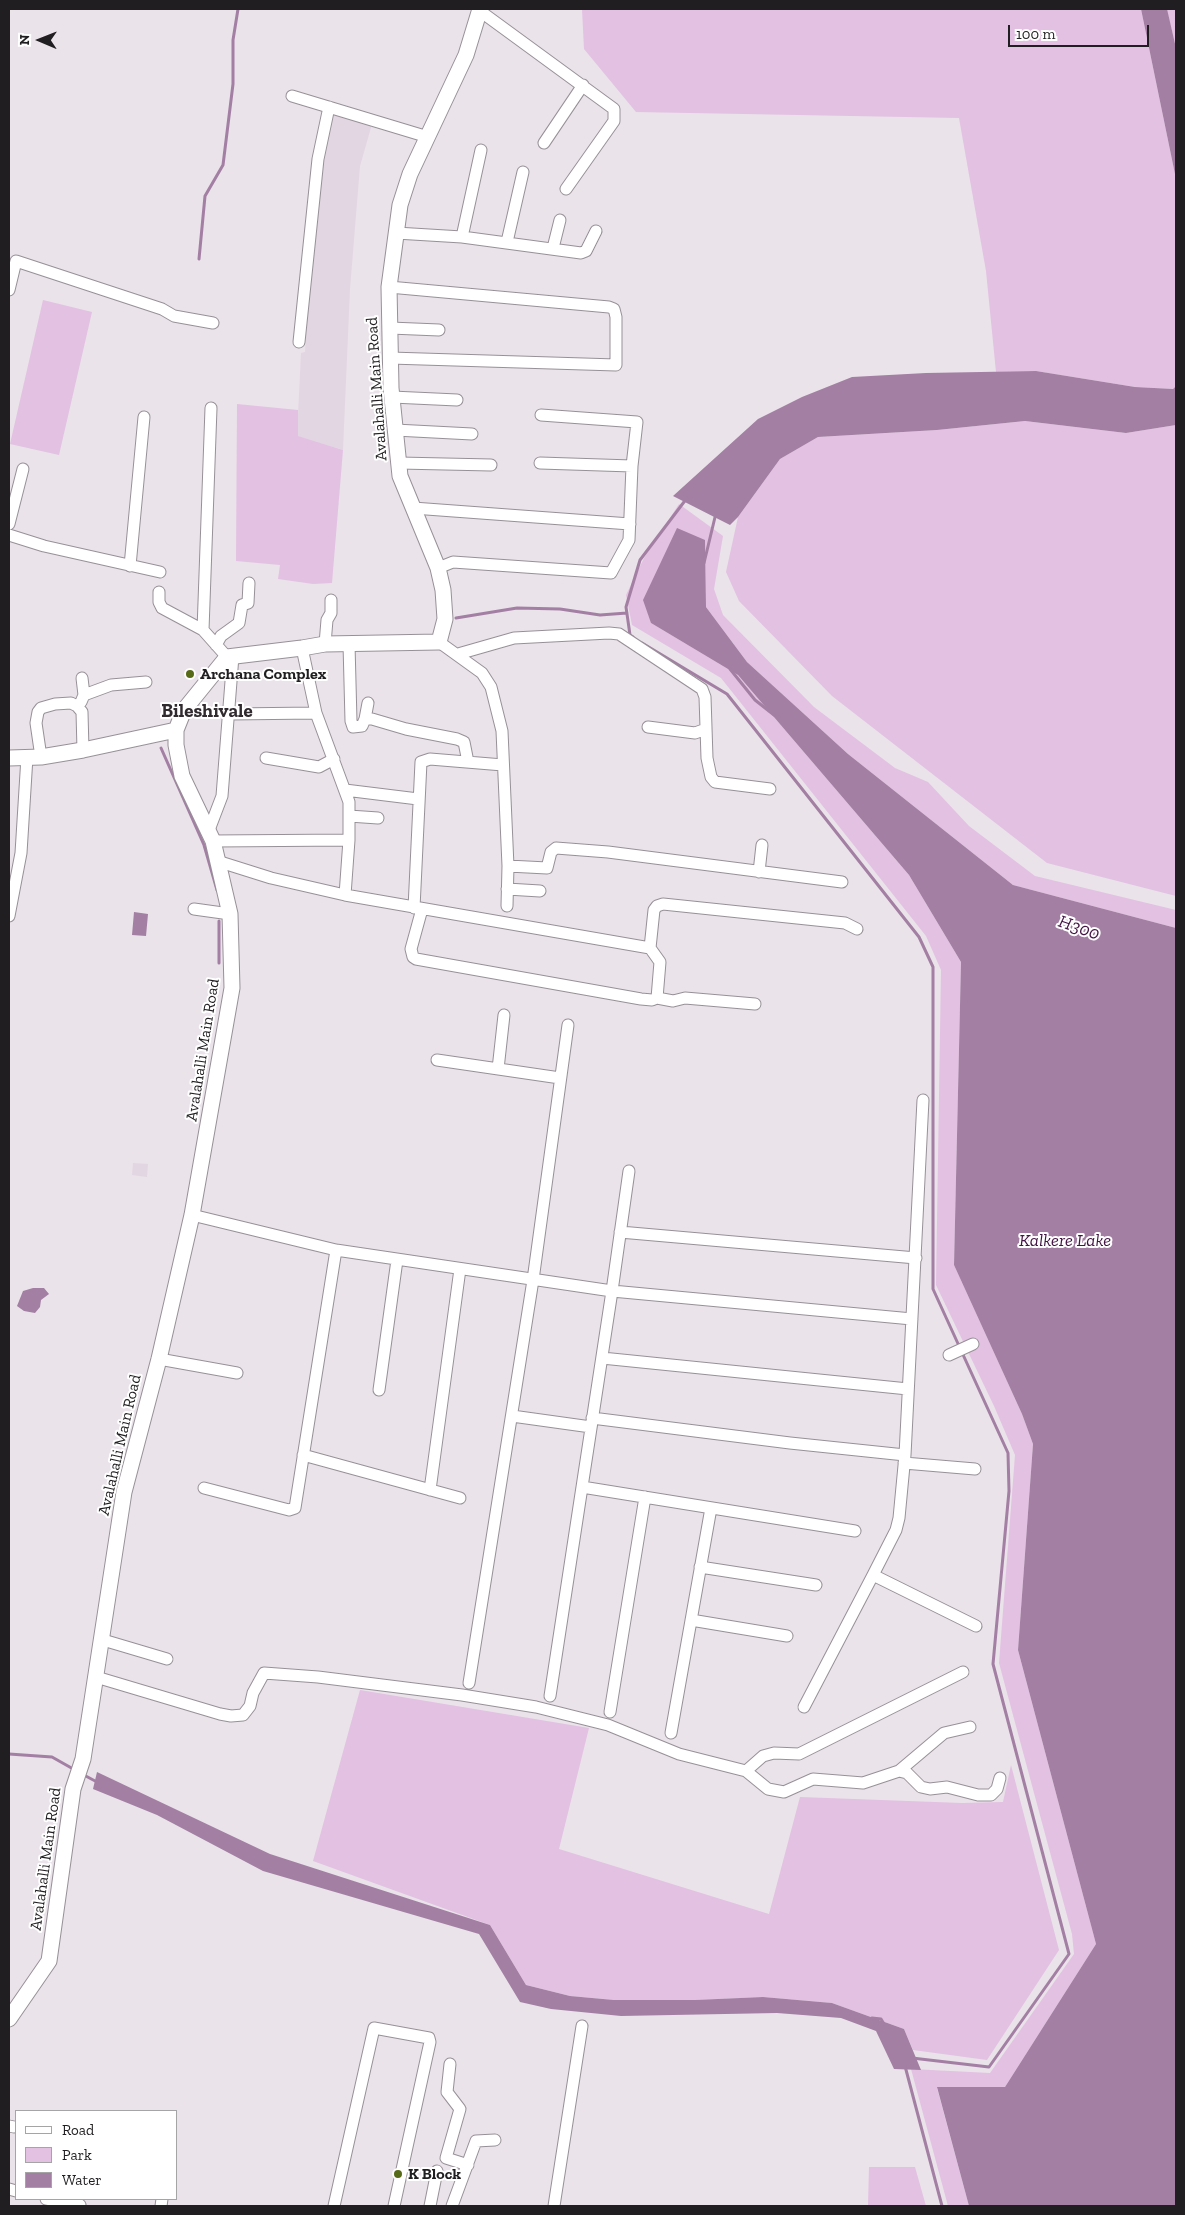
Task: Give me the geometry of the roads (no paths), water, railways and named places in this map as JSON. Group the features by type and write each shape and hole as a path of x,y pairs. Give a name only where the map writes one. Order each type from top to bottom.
{"main road":[{"name":"Avalahalli Main Road","path":"440,642 445,619 443,590 438,568 400,476 398,463 390,358 389,287 400,205 410,174 466,55 480,10"},
{"path":"230,656 325,644 440,642"},
{"name":"Avalahalli Main Road","path":"9,2019 50,1960 73,1789 83,1759 103,1640 124,1492 159,1359 192,1215 232,988 230,914 211,836 182,776 176,745 176,730 184,710 230,656"},
{"path":"9,758 34,757 83,750 176,730"}],"street":[{"path":"480,10 614,109 614,121 566,189"},
{"path":"544,144 583,85"},
{"path":"292,96 428,136"},
{"path":"299,342 318,159 329,107"},
{"path":"462,237 481,150"},
{"path":"507,242 523,172"},
{"path":"553,248 560,220"},
{"path":"396,233 462,237 584,253 596,231"},
{"path":"9,290 16,261 162,309 179,318 213,323"},
{"path":"389,287 609,307 614,310 616,317 616,365 390,358"},
{"path":"390,328 440,330"},
{"path":"392,397 457,400"},
{"path":"203,630 211,408"},
{"path":"438,568 453,562 611,572 629,540 632,466 637,422 542,415"},
{"path":"130,566 144,417"},
{"path":"395,430 472,434"},
{"path":"398,463 491,465"},
{"path":"540,463 632,466"},
{"path":"9,524 24,470"},
{"path":"413,508 630,524"},
{"path":"9,535 44,546 160,572"},
{"path":"216,645 221,636 239,623 242,605 248,603 249,583"},
{"path":"159,592 159,602 162,608 203,630 216,645 230,656 230,714 222,796 211,836 349,840"},
{"path":"325,644 331,600"},
{"path":"458,654 514,638 619,634 702,689 705,697 708,768 715,782 770,789"},
{"path":"440,642 482,673 491,687 502,731 508,866 507,906"},
{"path":"349,644 351,721 353,727 362,726 368,703"},
{"path":"302,648 316,713 349,802 349,840 345,895"},
{"path":"79,708 84,695 82,678"},
{"path":"84,695 111,685 146,682"},
{"path":"9,916 21,853 34,757 36,722 41,708 55,704 71,703 79,708 82,712 83,750"},
{"path":"230,714 316,713"},
{"path":"365,719 457,739 464,742 468,762"},
{"path":"648,727 695,732 706,729"},
{"path":"266,758 319,767 334,759"},
{"path":"503,765 422,760 419,766 418,908 411,950 413,957 641,999 652,1000 657,998 673,1001 685,998 756,1004"},
{"path":"345,790 418,799"},
{"path":"349,816 378,818"},
{"path":"759,872 762,844"},
{"path":"508,866 547,868 551,852 556,848 608,852 842,882"},
{"path":"9,853 21,853"},
{"path":"217,862 271,878 345,895 650,948"},
{"path":"508,889 540,891"},
{"path":"657,998 660,962 650,948 654,910 657,906 663,904 845,923 857,929"},
{"path":"194,908 230,914"},
{"path":"498,1069 504,1015"},
{"path":"470,1683 533,1280 568,1025"},
{"path":"437,1060 560,1078"},
{"path":"804,1707 896,1530 899,1518 916,1258 923,1100"},
{"path":"550,1696 629,1171"},
{"path":"192,1215 336,1250 533,1280 612,1291 912,1319"},
{"path":"620,1232 916,1258"},
{"path":"204,1488 293,1510 295,1508 336,1250"},
{"path":"379,1390 397,1260"},
{"path":"430,1490 460,1269"},
{"path":"602,1358 908,1389"},
{"path":"159,1359 237,1373"},
{"path":"512,1416 592,1422 790,1443 975,1469"},
{"path":"303,1456 460,1498"},
{"path":"582,1487 855,1531"},
{"path":"610,1712 645,1497"},
{"path":"671,1733 711,1508"},
{"path":"700,1567 816,1585"},
{"path":"873,1575 976,1626"},
{"path":"691,1620 787,1636"},
{"path":"103,1640 167,1658"},
{"path":"746,1771 763,1756 774,1753 799,1754 963,1672"},
{"path":"96,1677 231,1716 243,1714 250,1706 253,1693 264,1673 318,1677 462,1695 536,1707 608,1725 678,1754 746,1771 768,1789 784,1792 813,1779 863,1783 899,1770 944,1733 970,1727"},
{"path":"899,1770 906,1773 921,1787 947,1787 978,1795 991,1795 997,1789 1000,1778"},
{"path":"554,2206 582,2026"},
{"path":"334,2206 374,2028 428,2038 430,2042 394,2206"},
{"path":"450,2064 447,2092 460,2109 446,2158 468,2165"},
{"path":"452,2206 476,2141 495,2140"},
{"path":"430,2206 437,2172"},
{"path":"52,2200 80,2205"}],"water":[{"path":"1141,9 1167,9 1176,48 1176,179"},
{"path":"1036,371 1135,387 1173,389 1176,386 1176,425 1126,433 1025,421 937,430 818,437 780,459 738,517 730,525 673,496 758,419 802,397 852,377 926,373"},
{"name":"Kalkere Lake","path":"677,528 705,540 706,607 747,662 848,754 1013,885 1176,928 1176,2206 969,2206 937,2087 1005,2087 1096,1944 1018,1650 1033,1444 1022,1414 954,1265 961,962 909,875 738,675 651,623 643,600"},
{"path":"134,912 148,914 146,936 132,935"},
{"path":"33,1288 44,1288 49,1294 41,1300 40,1307 35,1313 24,1311 17,1306 23,1291"},
{"path":"97,1772 270,1854 490,1925 526,1985 570,1996 614,2000 695,2000 763,1997 832,2003 904,2029 921,2070 894,2069 876,2031 841,2018 777,2013 621,2016 551,2009 520,2002 479,1934 263,1871 157,1815 93,1789"}],"waterway":[{"path":"199,259 205,196 223,165 233,84 233,40 238,9"},
{"path":"633,637 630,635 626,607 640,560 687,498"},
{"path":"704,563 716,513"},
{"path":"456,618 517,608 560,609 600,615 627,613"},
{"path":"642,643 727,694 919,937 933,967 933,1289 1008,1453 1009,1491 993,1664 1069,1954 989,2067 912,2058"},
{"path":"730,669 755,700 774,715"},
{"path":"161,748 204,845 217,890"},
{"path":"219,921 219,963"},
{"path":"9,1754 52,1757 75,1770"},
{"path":"82,1774 97,1782"},
{"path":"872,2018 881,2019 884,2024"},
{"path":"905,2066 942,2206"}],"place":[{"name":"Archana Complex","path":"190,674"},
{"name":"K Block","path":"398,2174"}],"district":[{"name":"Bileshivale","path":"207,712"}],"water label":[{"name":"H300","path":"1079,928"}]}
